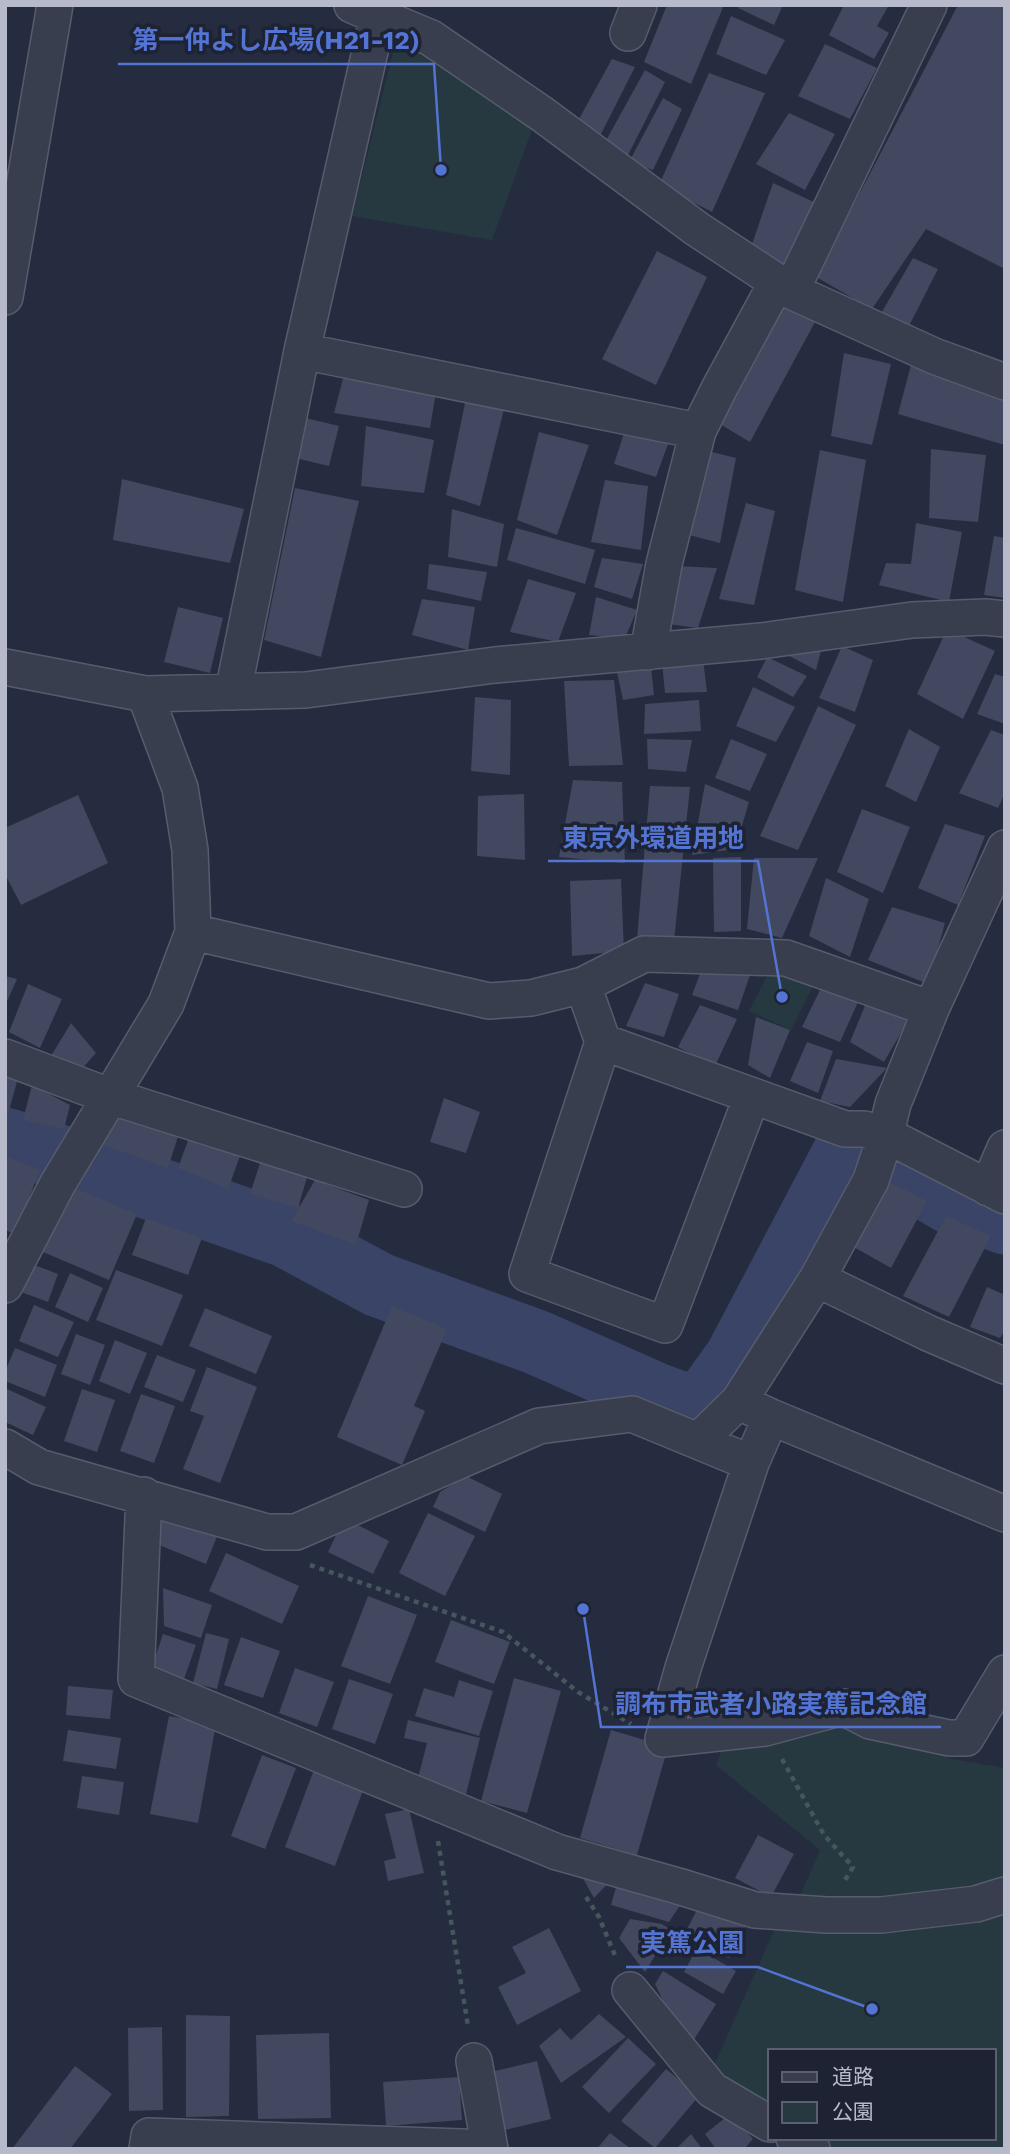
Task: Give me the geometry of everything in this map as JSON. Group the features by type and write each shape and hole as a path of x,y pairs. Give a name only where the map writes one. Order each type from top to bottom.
{"street":[{"path":"5,296 55,5"},
{"path":"648,652 664,564 698,431 719,387 784,287 929,5"},
{"path":"233,692 302,351 365,10 430,38 542,114 697,229 784,287 934,356 1005,382"},
{"path":"302,351 698,431"},
{"path":"5,667 145,694 306,690 495,665 761,641 912,621 985,617 1005,619"},
{"path":"9,1269 109,1096 166,1004 193,932 190,850 180,788 145,694"},
{"path":"698,1441 740,1401 817,1279 871,1180 886,1136 893,1104 931,1009 1005,848"},
{"path":"193,932 489,1001 530,999 583,985 644,954 786,958 931,1009"},
{"path":"583,985 603,1042 527,1274 665,1325 752,1096"},
{"path":"603,1042 845,1129 864,1129 886,1136 997,1192 1005,1148"},
{"path":"5,1057 109,1096 404,1189"},
{"path":"817,1279 928,1333 1005,1366"},
{"path":"740,1401 771,1418 1005,1514"},
{"path":"5,1447 39,1466 267,1532 296,1532 538,1426 632,1414 751,1463"},
{"path":"771,1418 751,1463 683,1668 663,1739 765,1728 843,1707 870,1721 949,1738 966,1738 1005,1673"},
{"path":"144,1495 136,1679 557,1852 755,1910 826,1915 881,1915 976,1905 1005,1895"},
{"path":"630,1990 712,2090 768,2123"},
{"path":"147,2149 149,2136 317,2145 490,2148 474,2061"}],"path":[{"path":"296,1532 303,1563 503,1632 578,1692 636,1728 663,1739"},
{"path":"765,1728 824,1835 853,1867 826,1915"},
{"path":"432,1802 474,2061"},
{"path":"557,1852 599,1917 630,1990"}],"green space":[{"path":"398,33 534,124 492,240 352,216"},
{"path":"770,970 815,982 791,1030 749,1011"},
{"path":"841,1717 952,1759 1005,1768 1005,2149 830,2149 813,2140 996,2140 996,2049 768,2049 768,2117 713,2068 776,1926 786,1929 820,1850 716,1765 723,1747"}],"building":[{"path":"667,5 724,5 691,84 644,62"},
{"path":"739,5 783,5 774,25 738,8"},
{"path":"844,5 889,5 877,26 889,33 874,59 829,35"},
{"path":"958,5 1005,5 1005,269 926,229 872,309 816,277"},
{"path":"731,16 785,40 766,75 716,54"},
{"path":"825,44 877,68 850,119 798,96"},
{"path":"612,59 635,67 599,138 574,128"},
{"path":"645,70 665,82 626,159 603,146"},
{"path":"709,73 765,93 712,212 659,185"},
{"path":"663,98 682,109 653,170 629,162"},
{"path":"789,113 835,134 805,190 756,164"},
{"path":"773,183 818,204 785,271 751,247"},
{"path":"657,251 707,277 656,385 602,359"},
{"path":"913,258 938,269 909,326 879,317"},
{"path":"776,301 815,322 750,442 713,420"},
{"path":"844,353 891,364 872,445 831,436"},
{"path":"911,365 1005,394 1005,445 898,414"},
{"path":"345,371 437,386 430,428 334,413"},
{"path":"465,403 504,409 480,506 446,495"},
{"path":"297,416 339,426 329,466 287,456"},
{"path":"627,424 671,436 656,477 614,464"},
{"path":"366,426 434,440 424,493 361,486"},
{"path":"539,432 589,445 557,535 517,520"},
{"path":"931,449 986,455 978,522 929,518"},
{"path":"704,450 736,458 720,543 681,533"},
{"path":"820,450 866,460 843,602 795,590"},
{"path":"122,479 244,509 230,563 113,540"},
{"path":"605,480 648,486 641,550 591,542"},
{"path":"295,488 359,501 321,657 264,640"},
{"path":"746,503 775,511 754,605 719,599"},
{"path":"452,509 504,524 497,567 448,557"},
{"path":"916,523 962,532 949,602 879,585 886,563 911,564"},
{"path":"516,528 595,550 585,584 507,560"},
{"path":"994,536 1005,538 1005,598 984,595"},
{"path":"602,558 643,564 632,599 594,587"},
{"path":"429,564 487,572 481,601 427,589"},
{"path":"676,566 717,568 698,628 668,624"},
{"path":"528,579 576,593 558,642 510,632"},
{"path":"596,597 637,610 625,638 589,635"},
{"path":"422,599 475,607 468,650 412,635"},
{"path":"178,607 223,618 210,673 164,662"},
{"path":"947,629 995,651 963,719 917,694"},
{"path":"825,636 816,670 772,647"},
{"path":"842,646 873,660 855,712 819,698"},
{"path":"767,657 807,676 793,697 757,677"},
{"path":"650,659 654,695 623,700 615,663"},
{"path":"703,659 707,692 665,693 662,662"},
{"path":"995,674 1005,677 1005,724 977,714"},
{"path":"614,680 623,765 569,766 564,681"},
{"path":"753,687 795,707 776,742 736,726"},
{"path":"475,697 511,700 510,775 471,771"},
{"path":"699,700 701,731 644,734 645,704"},
{"path":"818,706 856,725 798,850 760,836"},
{"path":"909,729 940,747 916,802 885,786"},
{"path":"991,730 1005,735 1005,793 998,808 959,793"},
{"path":"647,739 692,740 686,772 648,769"},
{"path":"731,739 767,754 750,791 715,778"},
{"path":"573,780 622,782 625,863 559,857"},
{"path":"705,784 749,802 735,849 692,855"},
{"path":"650,786 690,787 674,941 637,939"},
{"path":"524,794 525,860 477,856 478,796"},
{"path":"78,795 108,863 21,905 5,874 5,828"},
{"path":"862,809 910,827 883,893 837,872"},
{"path":"945,824 985,836 958,905 918,888"},
{"path":"741,857 741,931 714,932 713,858"},
{"path":"754,858 818,858 782,938 747,929"},
{"path":"826,878 869,899 850,957 809,936"},
{"path":"621,879 624,951 572,956 570,881"},
{"path":"892,907 945,923 928,984 868,960"},
{"path":"704,963 750,975 738,1010 692,995"},
{"path":"5,976 17,979 5,1006"},
{"path":"645,983 679,994 664,1037 626,1026"},
{"path":"28,984 62,999 40,1048 9,1032"},
{"path":"820,990 858,1002 840,1042 802,1027"},
{"path":"869,996 912,1014 884,1062 850,1042"},
{"path":"700,1005 737,1019 715,1066 678,1047"},
{"path":"756,1017 790,1030 770,1078 748,1065"},
{"path":"71,1023 96,1053 80,1071 51,1056"},
{"path":"807,1042 833,1051 818,1093 790,1081"},
{"path":"836,1059 887,1068 850,1107 820,1101"},
{"path":"5,1071 19,1074 6,1122 5,1122"},
{"path":"32,1085 70,1105 64,1129 23,1120"},
{"path":"444,1098 480,1112 466,1153 430,1142"},
{"path":"116,1108 180,1130 168,1168 95,1142"},
{"path":"190,1135 240,1156 228,1189 178,1168"},
{"path":"5,1156 40,1170 15,1234 5,1230"},
{"path":"261,1160 308,1174 298,1208 250,1194"},
{"path":"315,1180 369,1200 356,1245 291,1221"},
{"path":"886,1180 927,1201 891,1268 852,1246"},
{"path":"72,1187 137,1214 109,1280 43,1252"},
{"path":"946,1216 991,1236 949,1317 903,1296"},
{"path":"146,1218 202,1238 188,1275 132,1255"},
{"path":"32,1264 58,1274 48,1302 21,1292"},
{"path":"116,1270 183,1295 162,1346 96,1320"},
{"path":"70,1273 103,1288 88,1322 55,1307"},
{"path":"987,1287 1005,1295 1005,1330 1000,1338 970,1327"},
{"path":"34,1305 74,1322 58,1357 19,1341"},
{"path":"392,1306 447,1329 414,1406 425,1411 402,1465 337,1437"},
{"path":"205,1308 272,1336 256,1374 189,1346"},
{"path":"76,1334 105,1345 90,1385 61,1374"},
{"path":"115,1340 147,1353 130,1394 99,1381"},
{"path":"15,1348 57,1365 45,1397 5,1381 5,1372"},
{"path":"157,1355 196,1370 183,1402 144,1387"},
{"path":"207,1367 257,1387 220,1483 183,1469 204,1416 190,1411"},
{"path":"5,1388 46,1407 33,1435 5,1422"},
{"path":"82,1389 115,1400 97,1452 64,1441"},
{"path":"141,1394 175,1406 154,1463 120,1451"},
{"path":"466,1476 502,1494 485,1532 433,1507 440,1492"},
{"path":"165,1513 218,1534 206,1564 154,1543"},
{"path":"428,1513 475,1536 445,1596 399,1573"},
{"path":"344,1518 389,1541 373,1574 328,1552"},
{"path":"226,1553 299,1586 282,1624 209,1591"},
{"path":"163,1588 212,1605 201,1638 164,1626"},
{"path":"368,1596 417,1615 390,1684 341,1666"},
{"path":"451,1620 510,1642 494,1684 435,1662"},
{"path":"206,1633 229,1639 217,1689 193,1683"},
{"path":"163,1634 196,1645 184,1679 152,1667"},
{"path":"241,1637 280,1651 263,1698 224,1685"},
{"path":"295,1668 334,1682 317,1727 279,1713"},
{"path":"514,1678 561,1691 527,1813 481,1801"},
{"path":"349,1679 393,1694 375,1744 332,1729"},
{"path":"459,1680 493,1691 479,1736 415,1716 424,1688 454,1697"},
{"path":"68,1686 113,1690 110,1719 66,1715"},
{"path":"169,1716 216,1724 198,1823 150,1814"},
{"path":"408,1720 480,1738 466,1794 417,1782 427,1743 404,1738"},
{"path":"68,1730 121,1738 116,1769 63,1761"},
{"path":"611,1730 668,1747 637,1855 580,1838"},
{"path":"262,1755 296,1768 265,1849 231,1836"},
{"path":"318,1759 368,1777 335,1866 285,1847"},
{"path":"82,1776 124,1782 119,1815 77,1808"},
{"path":"409,1809 424,1873 388,1881 384,1861 396,1858 385,1814"},
{"path":"758,1835 794,1854 771,1897 735,1878"},
{"path":"572,1859 616,1875 594,1898"},
{"path":"618,1880 685,1898 669,1922 611,1905"},
{"path":"700,1904 745,1927 729,1958 684,1935"},
{"path":"630,1919 662,1924 671,1930 645,1972 619,1938"},
{"path":"549,1928 581,1991 517,2025 498,1987 526,1973 512,1947"},
{"path":"697,1948 736,1971 723,1994 684,1972"},
{"path":"663,1971 716,2004 687,2051 655,1984"},
{"path":"599,2014 626,2037 561,2083 539,2046 560,2028 571,2040"},
{"path":"186,2015 230,2016 229,2116 186,2117"},
{"path":"162,2027 163,2110 129,2111 128,2028"},
{"path":"329,2033 331,2118 258,2119 256,2035"},
{"path":"628,2038 656,2064 609,2113 582,2087"},
{"path":"537,2061 551,2119 505,2130 491,2072"},
{"path":"75,2066 112,2094 70,2149 12,2149"},
{"path":"666,2069 699,2096 655,2148 621,2121"},
{"path":"459,2077 462,2120 386,2126 383,2082"},
{"path":"731,2113 753,2139 744,2149 716,2149 705,2134"},
{"path":"610,2133 631,2149 597,2149"},
{"path":"691,2134 702,2149 676,2149"}],"waterway":[{"path":"5,1140 101,1170 286,1235 379,1285 536,1342 699,1411 737,1358 845,1153 856,1146 953,1203 1005,1222"}],"place":[{"name":"第一仲よし広場(H21-12)","path":"441,170"},
{"name":"東京外環道用地","path":"782,997"},
{"name":"調布市武者小路実篤記念館","path":"583,1609"},
{"name":"実篤公園","path":"872,2009"}]}
